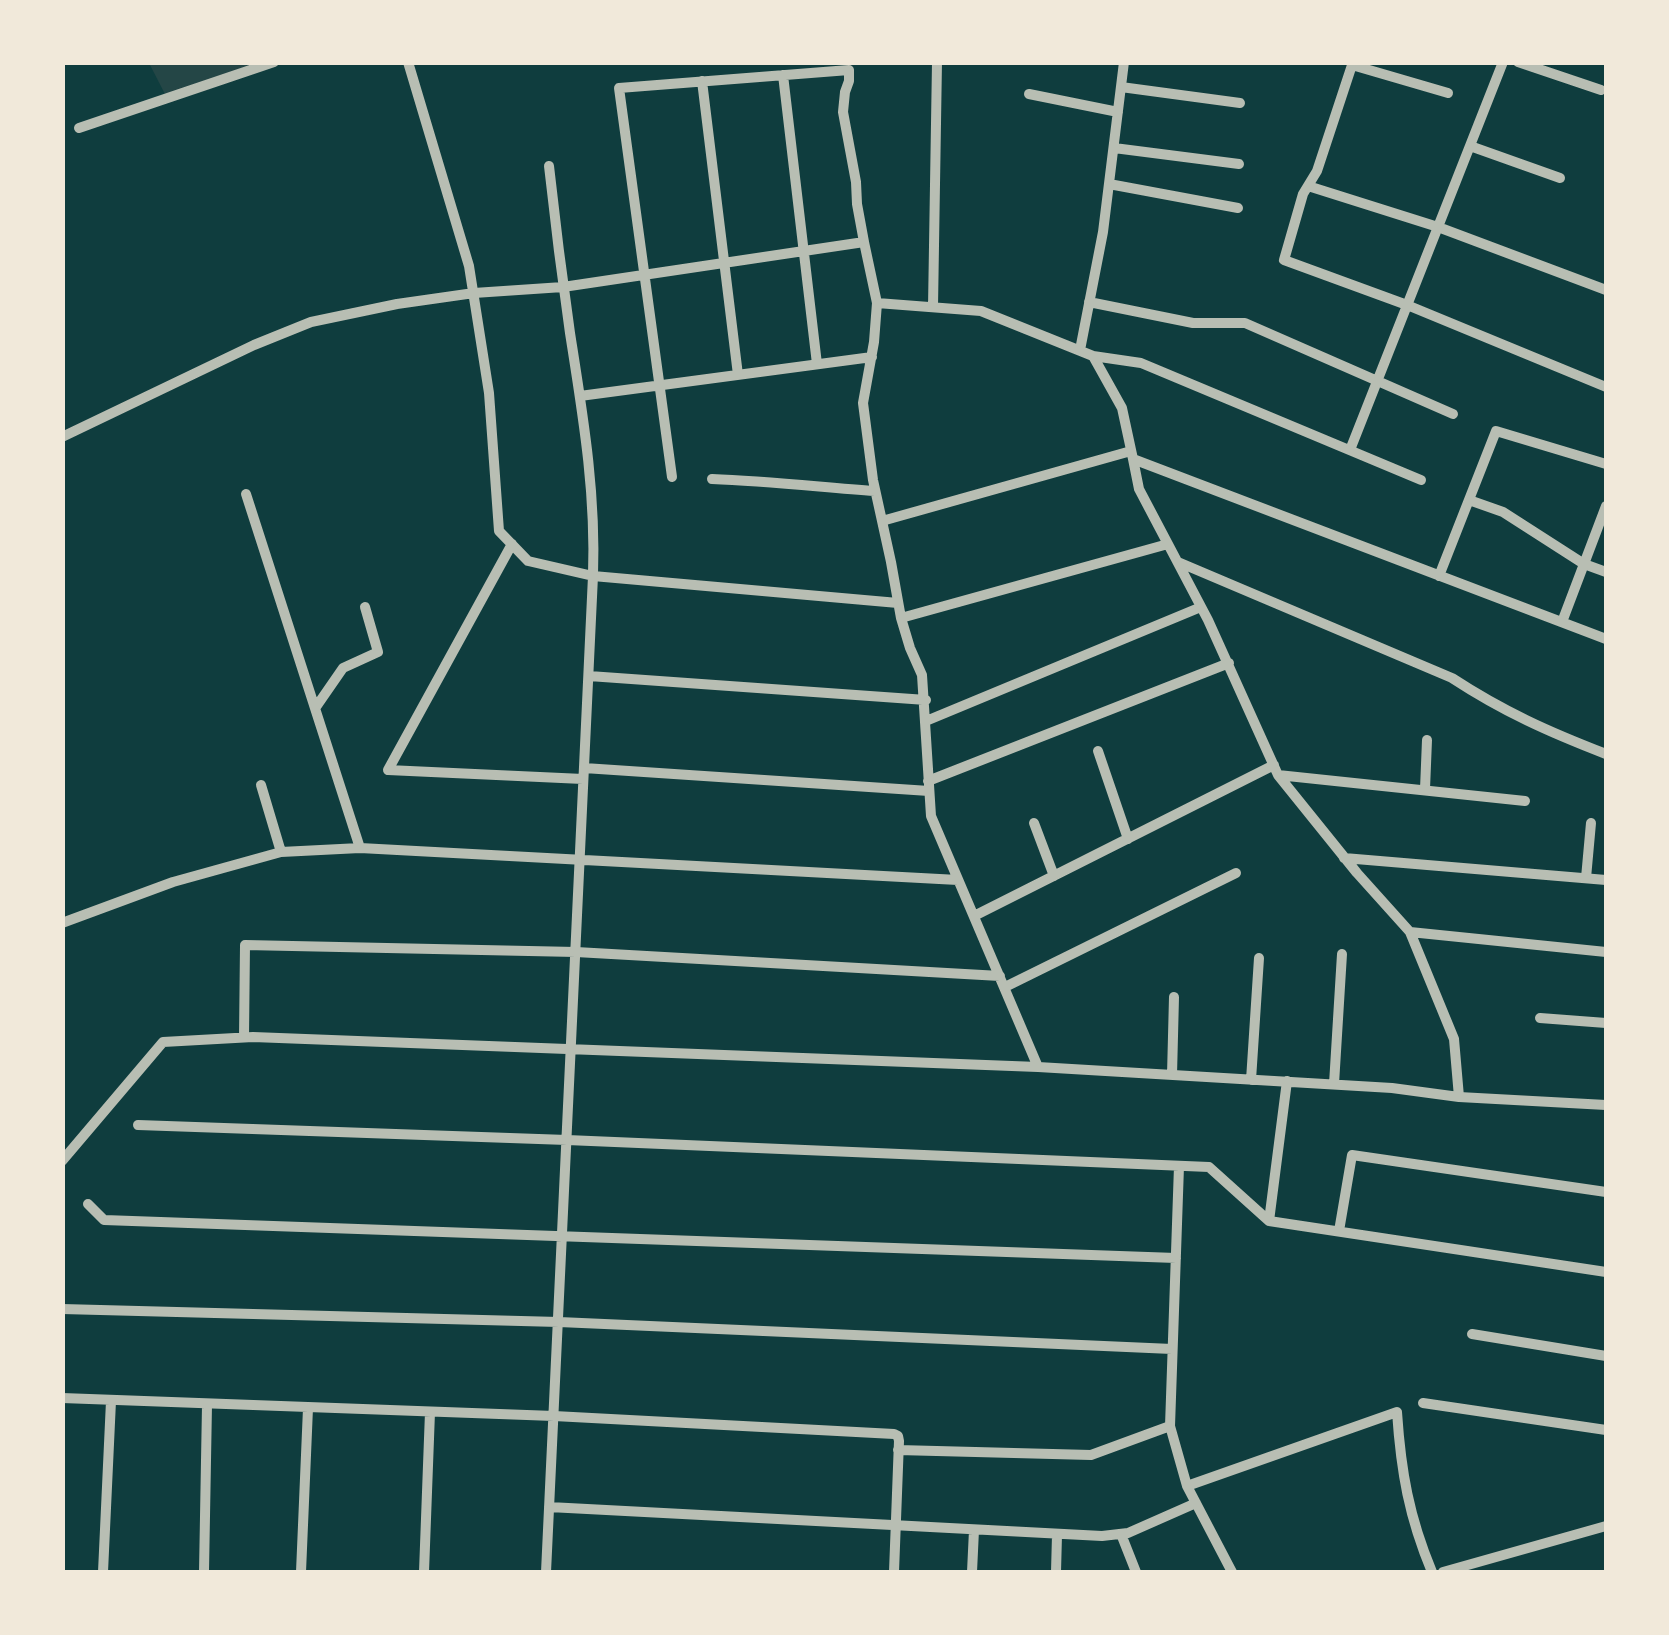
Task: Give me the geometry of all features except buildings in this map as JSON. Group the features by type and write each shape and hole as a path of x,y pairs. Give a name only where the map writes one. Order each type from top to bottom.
{"street":[{"path":"79,128 274,62"},
{"path":"408,62 469,266 489,392 499,531 528,562 593,576 898,603"},
{"path":"751,62 752,77"},
{"path":"933,308 937,62"},
{"path":"1080,350 1104,232 1124,62"},
{"path":"1350,450 1502,62"},
{"path":"1518,62 1602,90"},
{"path":"1448,93 1352,64 1317,171 1303,194 1284,260 1407,305 1606,387"},
{"path":"672,477 620,88 850,66 842,112 877,303 863,402 875,491 900,618 922,675 931,816 1038,1067"},
{"path":"784,75 818,364"},
{"path":"702,81 738,375"},
{"path":"1121,87 1240,103"},
{"path":"1029,94 1118,112"},
{"path":"1470,146 1560,178"},
{"path":"1114,148 1239,164"},
{"path":"546,1572 594,528 591,474 549,166"},
{"path":"1109,184 1238,208"},
{"path":"1308,186 1438,227 1606,290"},
{"path":"62,437 310,322 397,304 474,293 563,287 864,242"},
{"path":"1089,302 1193,323 1245,323 1453,414"},
{"path":"877,303 981,311 1093,356 1141,363 1421,480"},
{"path":"580,396 872,356"},
{"path":"1093,356 1122,408 1139,490 1228,663 1276,770 1344,858 1410,932 1454,1040 1459,1096"},
{"path":"1439,576 1496,431 1606,464"},
{"path":"882,521 1132,455 1606,639"},
{"path":"712,479 875,491"},
{"path":"246,494 360,848"},
{"path":"1469,500 1502,512 1584,564 1606,572"},
{"path":"1562,622 1606,506"},
{"path":"512,544 388,770 929,786 1228,663"},
{"path":"900,618 1168,544"},
{"path":"1177,561 1452,678 1490,704 1606,754"},
{"path":"316,707 343,668 378,652 365,607"},
{"path":"926,721 1201,608"},
{"path":"588,676 926,700"},
{"path":"1425,789 1427,740"},
{"path":"1098,751 1128,838"},
{"path":"974,916 1128,838 1276,770 1526,801"},
{"path":"261,785 281,852"},
{"path":"1586,878 1591,822"},
{"path":"1034,823 1054,876"},
{"path":"62,923 173,882 281,852 360,848 958,880"},
{"path":"1344,858 1606,880"},
{"path":"244,1037 245,945 576,952 1003,982 1236,873"},
{"path":"1410,932 1606,952"},
{"path":"1334,1084 1342,954"},
{"path":"1251,1080 1260,958"},
{"path":"1172,1075 1174,996"},
{"path":"1540,1018 1606,1023"},
{"path":"62,1161 163,1042 244,1037 1038,1067 1606,1105"},
{"path":"1269,1221 1287,1082"},
{"path":"138,1125 1209,1167 1269,1221 1606,1272"},
{"path":"1339,1231 1352,1155 1606,1192"},
{"path":"1179,1166 1170,1426 1187,1486 1232,1572"},
{"path":"88,1204 104,1220 1176,1258"},
{"path":"62,1308 558,1322 1172,1349"},
{"path":"1472,1334 1606,1356"},
{"path":"62,1398 554,1416 894,1434 898,1436 894,1572"},
{"path":"103,1572 111,1402"},
{"path":"1423,1403 1606,1430"},
{"path":"204,1572 207,1405"},
{"path":"302,1572 308,1408"},
{"path":"424,1572 430,1412"},
{"path":"1187,1486 1398,1412 1404,1483 1415,1532 1432,1572"},
{"path":"898,1450 1091,1455 1170,1426"},
{"path":"550,1507 1102,1536 1128,1533 1196,1503"},
{"path":"1442,1572 1606,1526"},
{"path":"972,1572 974,1530"},
{"path":"1121,1534 1136,1572"},
{"path":"1056,1572 1057,1535"}],"shaded area":[{"path":"149,63 274,63 167,98"}]}
